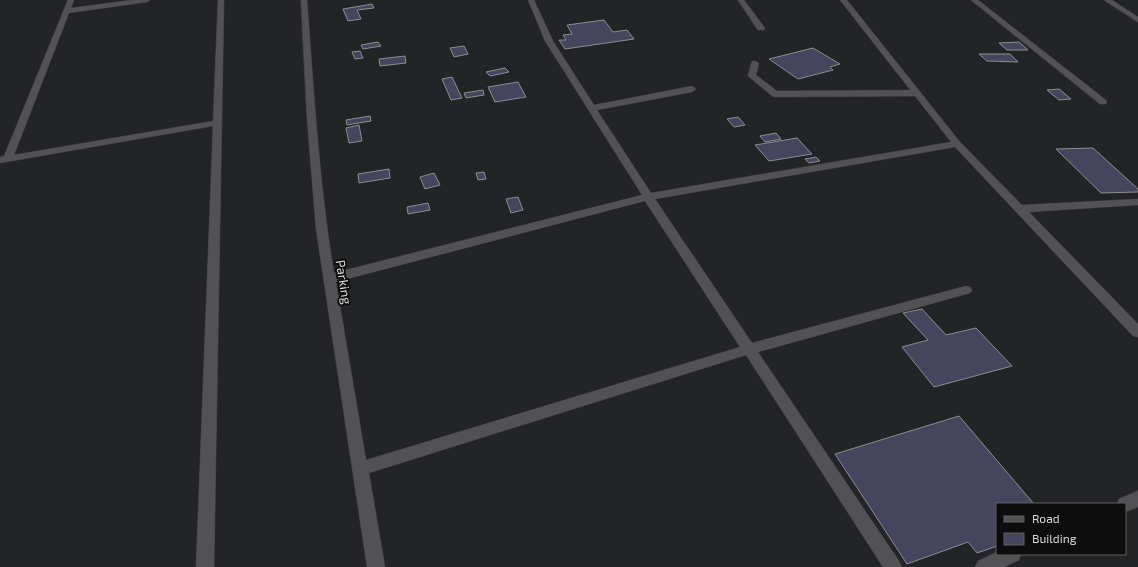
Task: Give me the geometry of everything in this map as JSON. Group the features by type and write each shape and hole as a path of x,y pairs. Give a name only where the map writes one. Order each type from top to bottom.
{"street":[{"path":"4,159 71,0"},
{"path":"66,11 147,0"},
{"path":"205,567 221,0"},
{"name":"Parking","path":"304,0 310,119 321,229 376,567"},
{"path":"531,0 549,41 648,197 894,567"},
{"path":"740,0 761,28"},
{"path":"843,0 956,144 1138,332"},
{"path":"974,0 1103,102"},
{"path":"1107,0 1138,20"},
{"path":"755,63 752,76 775,94 916,93"},
{"path":"592,108 692,89"},
{"path":"4,159 217,123"},
{"path":"329,279 648,197 956,144"},
{"path":"1020,209 1138,202"},
{"path":"360,469 749,349 966,290"},
{"path":"1126,504 1138,498"},
{"path":"984,567 1011,555"}],"building":[{"path":"372,4 374,8 357,10 361,19 348,21 343,9"},
{"path":"604,20 613,32 627,30 634,39 565,49 559,40 566,40 563,35 572,34 567,25"},
{"path":"378,42 381,46 363,49 361,45"},
{"path":"1019,42 1028,50 1007,50 999,43"},
{"path":"464,46 468,54 454,57 450,48"},
{"path":"813,48 840,64 830,67 833,70 798,79 769,59"},
{"path":"360,51 363,58 355,59 352,52"},
{"path":"979,54 1010,54 1018,62 987,61"},
{"path":"405,56 406,63 380,66 379,59"},
{"path":"505,68 509,72 490,76 486,72"},
{"path":"452,77 462,98 451,100 442,79"},
{"path":"518,82 526,97 495,102 488,87"},
{"path":"1059,89 1071,99 1059,100 1047,90"},
{"path":"483,90 484,95 466,98 464,93"},
{"path":"370,116 371,121 347,125 346,120"},
{"path":"738,117 745,125 734,127 727,119"},
{"path":"359,125 362,141 349,143 346,128"},
{"path":"776,133 781,139 765,142 760,136"},
{"path":"797,138 812,154 769,161 755,145"},
{"path":"1093,148 1138,189 1138,192 1101,193 1056,149"},
{"path":"816,157 820,161 809,163 805,159"},
{"path":"389,169 390,178 359,183 358,174"},
{"path":"484,172 486,179 478,180 476,173"},
{"path":"434,173 440,185 425,189 420,177"},
{"path":"518,197 523,210 511,213 506,199"},
{"path":"428,203 430,210 408,214 407,207"},
{"path":"922,309 946,335 976,328 1012,366 934,387 902,347 928,340 903,313"},
{"path":"959,416 1033,503 996,503 996,546 977,553 968,542 907,564 835,454"}]}
